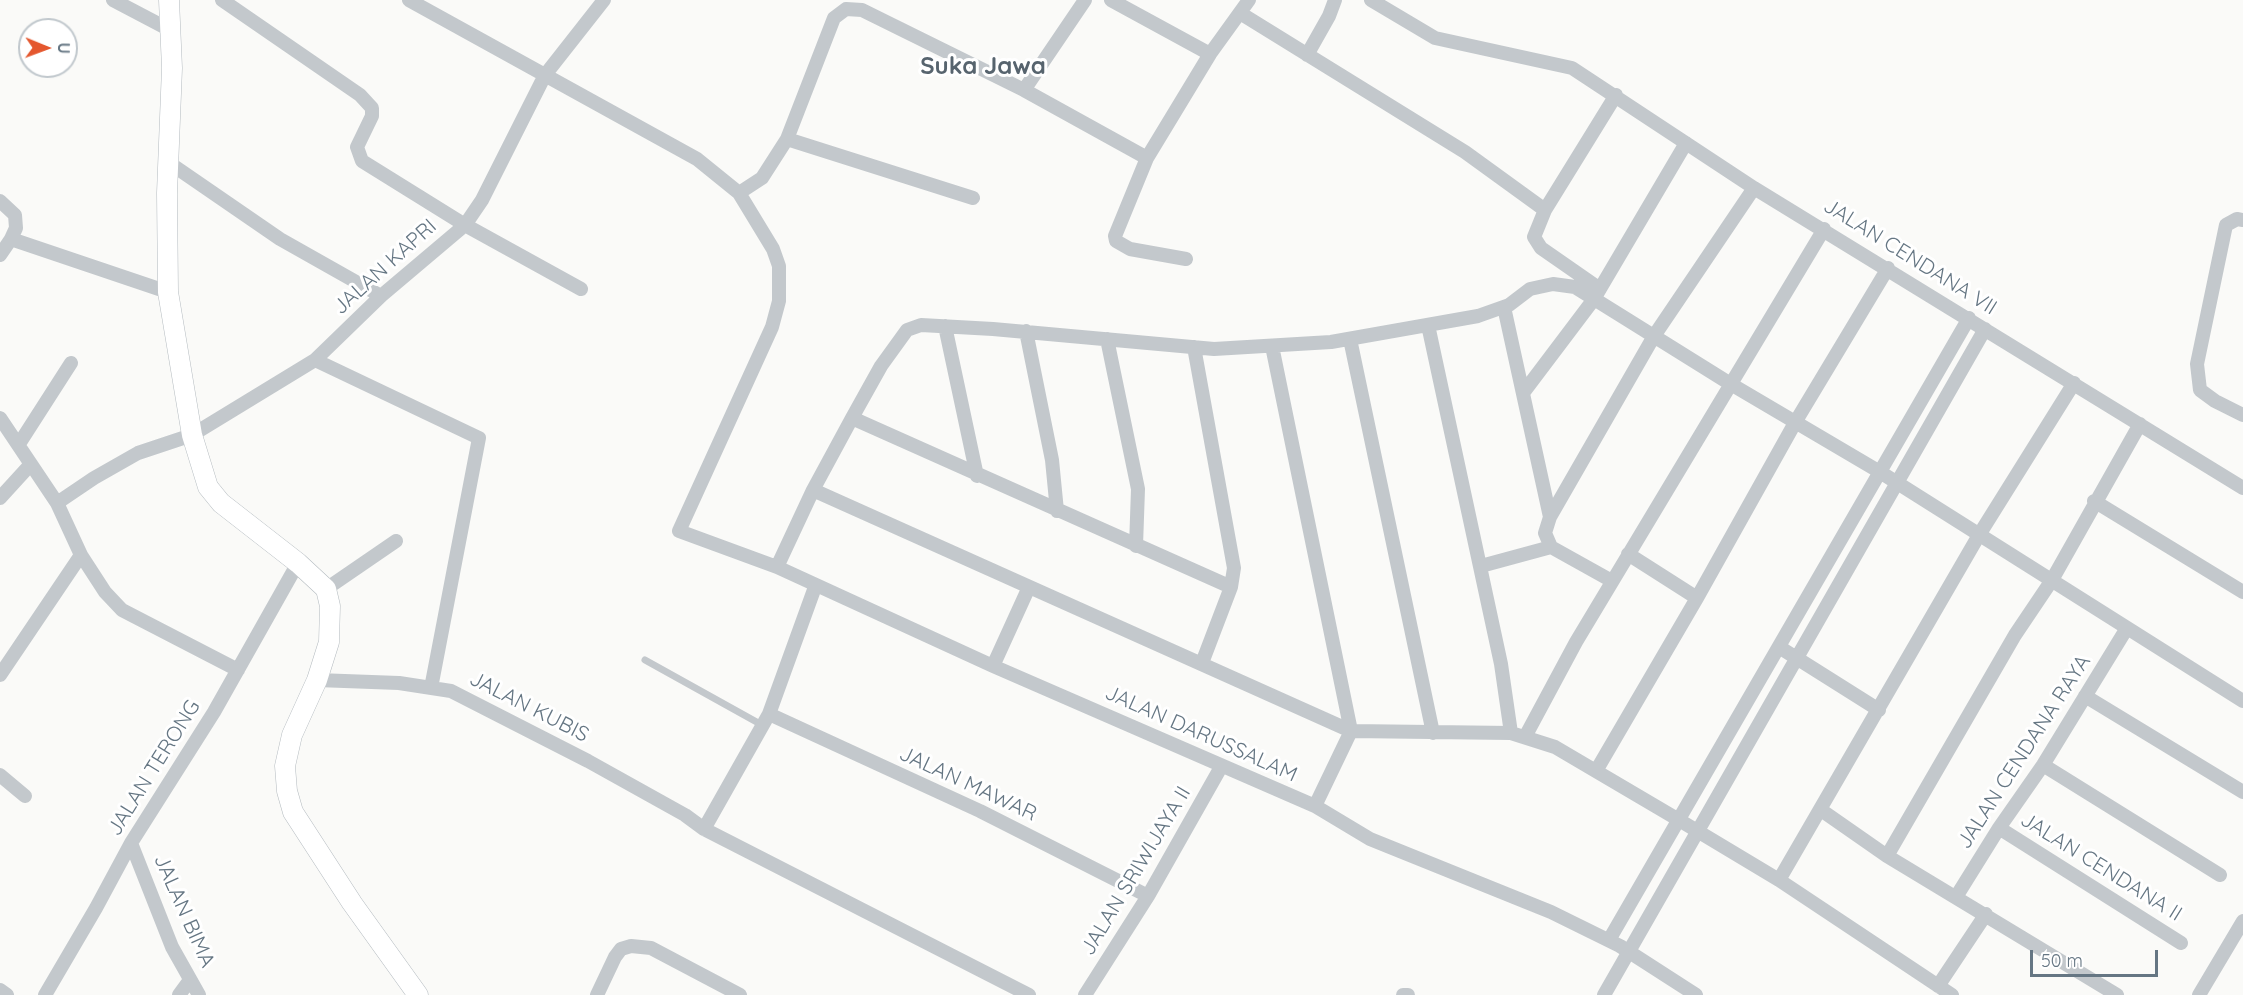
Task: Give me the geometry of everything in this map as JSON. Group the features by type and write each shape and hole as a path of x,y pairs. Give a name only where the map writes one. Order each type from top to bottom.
{"street":[{"path":"113,0 172,31"},
{"path":"169,0 172,31 168,162 168,292 192,435 208,487 221,503 298,563 326,589 331,624 328,642 316,680 292,735 285,766 290,801 293,812 352,903 418,995"},
{"path":"222,0 360,95 372,108 372,116 357,147 362,160 465,225 580,289"},
{"path":"410,0 697,159 740,193 762,178 787,139 834,18 846,9 862,10 1024,90 1147,158"},
{"name":"JALAN KAPRI","path":"57,503 94,478 138,453 192,435 315,360 381,296 465,225 482,200 545,75 604,0"},
{"path":"1024,90 1085,0"},
{"path":"1111,0 1210,54"},
{"path":"1186,259 1130,249 1116,242 1115,236 1147,158 1210,54 1249,0"},
{"path":"1307,55 1329,16 1335,0"},
{"name":"JALAN CENDANA VII","path":"1371,0 1435,38 1572,68 1754,188 1888,268 2243,488"},
{"path":"1240,14 1465,152 1545,210"},
{"path":"1616,95 1545,210 1534,237 1541,248 1597,294 1654,336 1880,472 1896,485 2243,701"},
{"path":"787,139 973,198"},
{"path":"1523,393 1597,294 1686,143"},
{"path":"168,162 280,239 381,296"},
{"path":"1612,581 1551,547 1545,533 1550,517 1654,336 1754,188"},
{"name":"JALAN DARUSSALAM","path":"740,193 773,249 779,267 779,301 772,327 679,531 777,567 815,587 1315,807 1370,839 1551,912 1609,940 1696,995"},
{"path":"0,201 15,215 16,228 0,255"},
{"path":"2240,220 2226,225 2197,364 2200,390 2243,415"},
{"path":"1525,737 1612,581 1729,383 1824,229"},
{"path":"11,239 168,292"},
{"path":"1596,771 1697,598 1796,421 1888,268"},
{"path":"777,567 813,490 881,366 907,330 921,325 1194,347 1272,346 1350,339 1478,316 1504,307 1530,289 1553,284 1575,287 1597,294"},
{"path":"1504,307 1550,517"},
{"path":"1609,940 1969,318"},
{"path":"1428,325 1502,664 1511,733"},
{"path":"945,326 977,476"},
{"path":"1604,995 1985,329"},
{"path":"1026,332 1052,460 1057,511"},
{"path":"1107,339 1138,489 1136,546"},
{"path":"1350,339 1433,733"},
{"path":"1272,346 1351,731 1315,807"},
{"path":"1194,347 1234,568 1231,587 1202,663"},
{"path":"315,360 479,438 431,688"},
{"path":"19,444 71,363"},
{"path":"1779,880 1979,535 2074,383"},
{"path":"0,418 57,503 81,555 105,592 122,610 238,670"},
{"path":"852,418 977,476 1231,587"},
{"path":"1887,856 2015,635 2052,580 2094,501 2140,424"},
{"path":"0,498 31,464"},
{"path":"813,490 1351,731 1511,733 1555,747 1779,880 1952,995"},
{"path":"2094,501 2243,592"},
{"path":"326,589 396,541"},
{"path":"1481,566 1551,547"},
{"path":"1628,554 1697,598"},
{"path":"0,675 81,555"},
{"name":"JALAN TERONG","path":"45,995 131,843 238,670 298,563"},
{"path":"704,829 765,719 815,587"},
{"path":"993,666 1029,587"},
{"name":"JALAN CENDANA RAYA","path":"1956,897 1999,828 2043,765 2127,628"},
{"path":"1779,647 1879,710"},
{"name":"JALAN KUBIS","path":"316,680 399,683 451,691 588,761 685,815 704,829 1029,995"},
{"path":"2085,696 2243,792"},
{"name":"JALAN MAWAR","path":"765,719 980,811 1148,896"},
{"path":"2043,765 2220,875"},
{"name":"JALAN SRIWIJAYA II","path":"1085,995 1148,896 1221,767"},
{"path":"0,775 25,796"},
{"path":"1821,810 1887,856 2116,995"},
{"name":"JALAN CENDANA II","path":"1999,828 2181,943"},
{"name":"JALAN BIMA","path":"131,843 172,947 199,995"},
{"path":"1938,986 1986,914"},
{"path":"2199,995 2242,927"},
{"path":"597,995 615,957 621,950 631,946 651,948 740,995"},
{"path":"179,995 190,980"},
{"path":"0,990 7,995"},
{"path":"1403,995 1408,995"}],"lane":[{"path":"645,660 765,719"}],"district":[{"name":"Suka Jawa","path":"983,67"}]}
